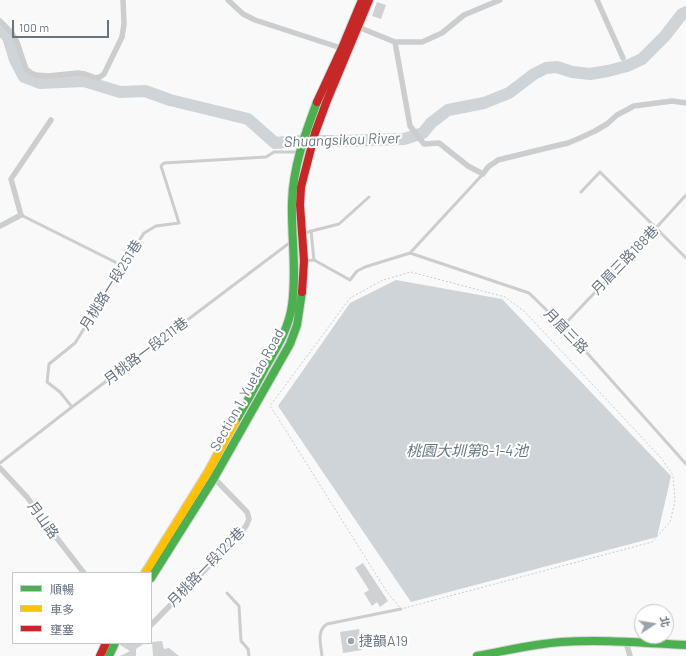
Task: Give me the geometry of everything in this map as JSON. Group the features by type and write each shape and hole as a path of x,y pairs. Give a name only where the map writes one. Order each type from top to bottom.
{"street":[{"path":"0,22 12,33 17,42 26,69 31,74 48,76 78,73 96,78 104,74 122,37 124,24 123,0"},
{"path":"228,0 243,14 255,20 345,50"},
{"path":"345,50 362,0"},
{"path":"345,50 358,27 369,0"},
{"path":"358,27 395,42 422,42 442,33 464,15 500,0"},
{"path":"597,0 623,58"},
{"path":"395,42 410,126 424,144 439,143 468,166 483,174 488,167 498,160 568,143 580,138 607,124 617,115 634,106 672,101 686,103"},
{"name":"Section 1, Yuetao Road","path":"152,576 290,344 302,302 304,261 300,205 301,186 315,134 345,50"},
{"name":"Section 1, Yuetao Road","path":"146,572 211,475 284,334 292,306 294,279 292,240 293,185 305,134 318,100 345,50"},
{"path":"0,226 21,215 11,180 51,120"},
{"path":"292,240 302,233"},
{"name":"月山路","path":"0,468 27,497 83,572"},
{"name":"月桃路一段122巷","path":"152,624 246,526 249,519 247,512 211,475"},
{"path":"482,656 531,646 561,642 626,642 686,645"},
{"path":"626,642 630,656"},
{"path":"100,656 106,644"},
{"path":"109,656 115,644"}],"lane":[{"name":"月桃路一段251巷","path":"72,407 60,392 47,382 49,364 75,343 144,232 156,226 179,223 161,166 164,164 266,157 274,152 301,150"},
{"path":"581,192 600,172 686,258"},
{"path":"304,261 314,260 350,280 357,271 365,267 410,253 483,174"},
{"name":"月眉三路188巷","path":"563,326 686,195"},
{"path":"302,233 339,224 369,197"},
{"path":"21,215 122,266"},
{"path":"311,231 314,260"},
{"name":"月桃路一段211巷","path":"0,463 292,240"},
{"name":"月眉三路","path":"410,253 529,293 563,326 686,464"},
{"path":"227,593 239,606 241,641 248,649 249,656"},
{"path":"322,656 320,638 323,627 327,624 401,609"}],"path":[{"path":"411,272 505,297 526,312 661,458 673,475 675,500 670,522 652,542 401,609 388,592 270,406 350,298 383,280 411,272"}],"water":[{"name":"桃園大圳第8-1-4池","path":"396,280 502,299 671,476 657,537 411,602 278,406 350,303"}],"building":[{"path":"377,2 386,5 381,19 372,16"},
{"path":"363,563 388,601 380,607 377,602 372,606 364,593 369,590 355,568"},
{"name":"捷韻A19","path":"359,629 362,650 343,653 340,632"},
{"path":"162,641 164,649 169,648 179,656 153,656 152,642"},
{"path":"144,644 136,649 136,656 120,656 130,651 120,645"}],"waterway":[{"name":"Shuangsikou River","path":"0,29 8,37 15,60 24,77 40,83 84,81 120,92 145,91 170,100 248,119 275,143 298,141 404,139 423,133 431,123 448,110 484,103 509,93 534,74 546,68 557,67 572,72 590,74 627,66 642,59 665,36 682,14 686,12"}],"traffic: fast":[{"path":"235,422 278,344 288,322 292,305 294,279 292,215 293,189 300,151 317,102"},
{"path":"152,576 214,478 290,344 297,325 302,292"},
{"path":"477,656 530,646 577,641 686,645"},
{"path":"109,656 115,644"}],"traffic: slow":[{"path":"146,572 208,472 235,422"}],"traffic: jam":[{"path":"317,102 362,0"},
{"path":"302,292 304,261 300,205 301,187 315,133 369,0"},
{"path":"100,656 106,644"}],"place":[{"name":"捷韻A19","path":"351,641"}]}
